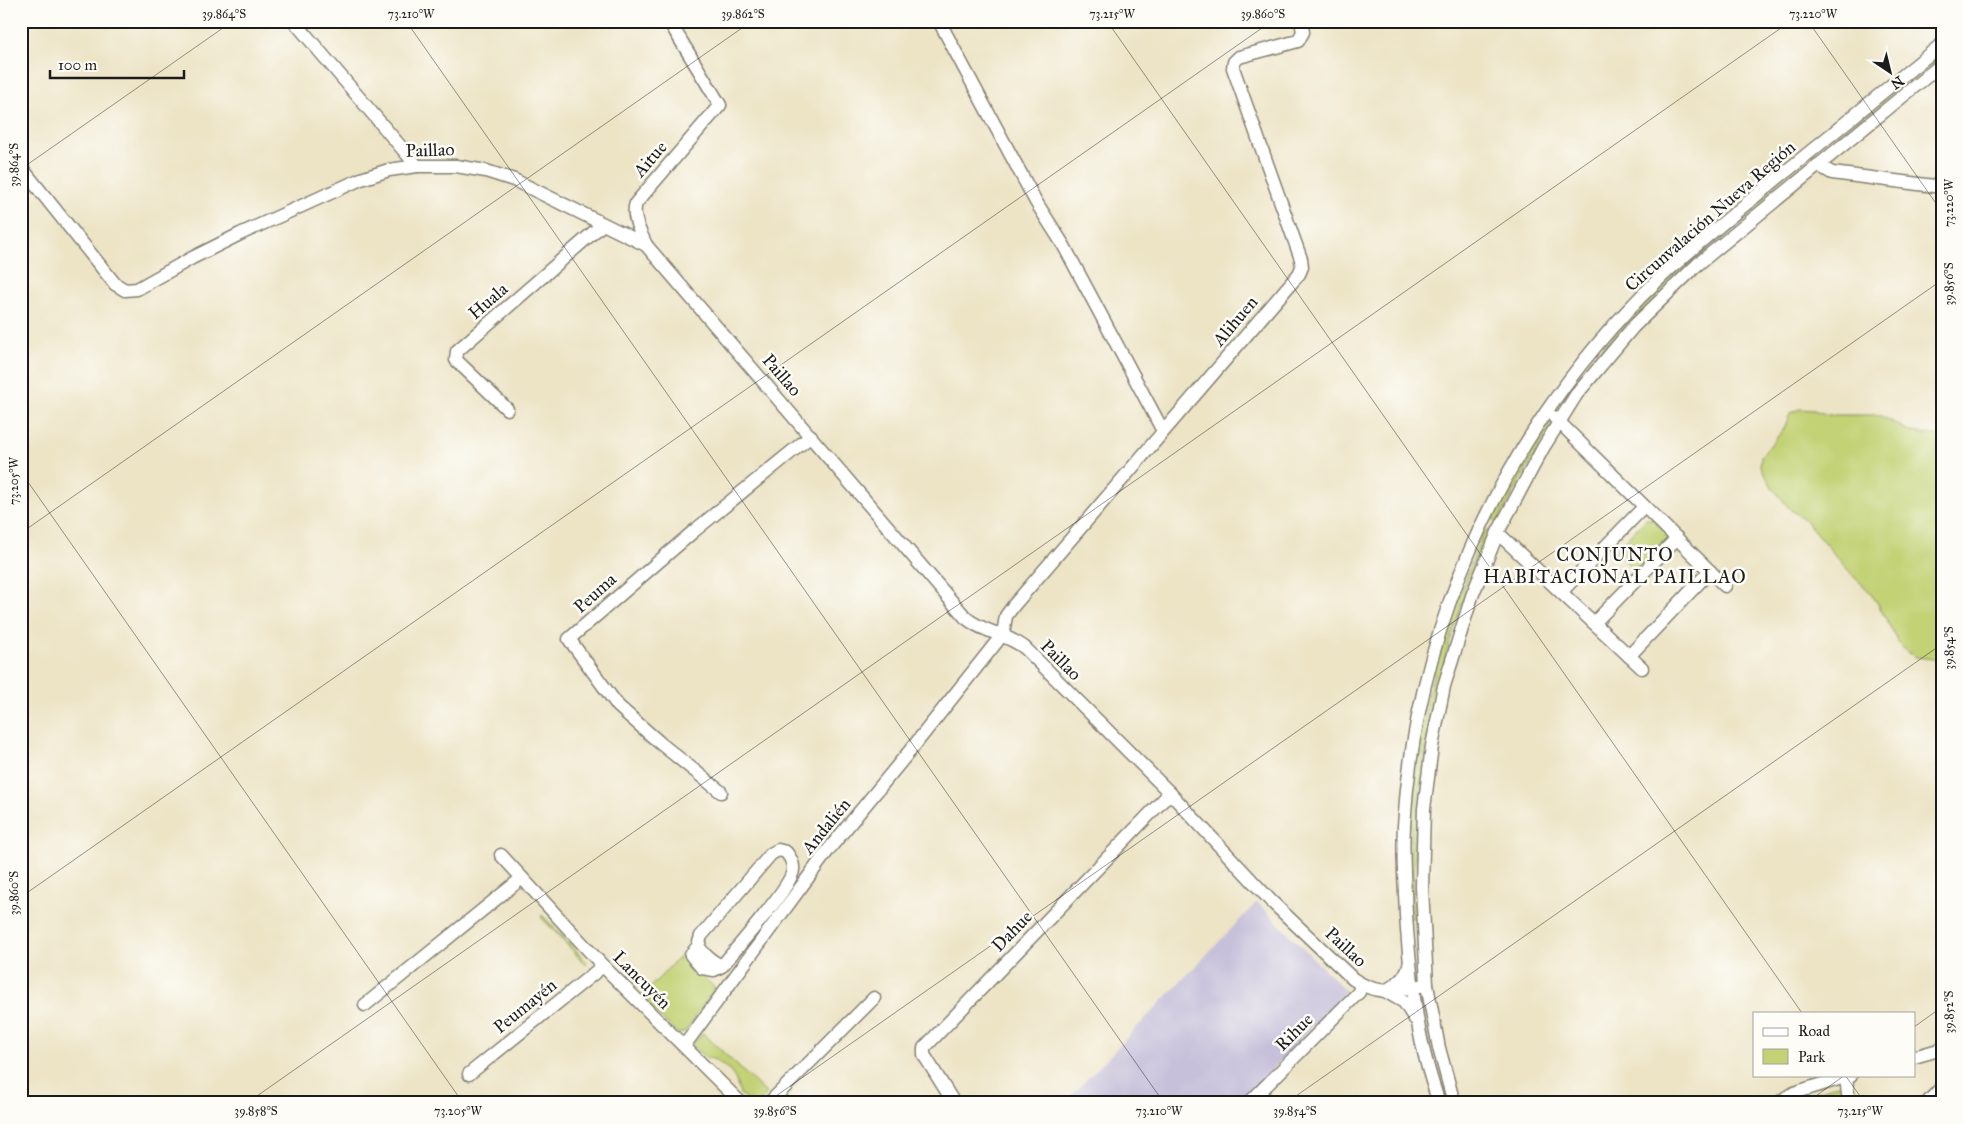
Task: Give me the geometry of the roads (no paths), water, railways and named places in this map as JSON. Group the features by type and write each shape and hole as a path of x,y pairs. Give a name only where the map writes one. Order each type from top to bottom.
{"street":[{"path":"294,21 417,166"},
{"name":"Aitue","path":"646,245 634,213 636,203 720,105 669,21"},
{"path":"939,21 1036,202 1064,246 1162,431"},
{"name":"Alihuen","path":"1003,634 1006,616 1014,605 1300,270 1301,259 1233,68 1234,62 1239,57 1298,41 1303,32 1301,21"},
{"name":"Circunvalación Nueva Región","path":"1439,1103 1424,1052 1412,987 1405,897 1404,830 1415,733 1430,667 1446,611 1482,524 1508,472 1547,410 1607,333 1676,263 1942,44"},
{"name":"Circunvalación Nueva Región","path":"1454,1103 1439,1048 1427,985 1422,887 1424,809 1432,746 1444,686 1462,624 1500,534 1535,461 1576,395 1654,304 1698,264 1942,64"},
{"path":"1818,165 1832,173 1942,187"},
{"name":"Paillao","path":"21,167 115,284 122,289 130,290 137,289 240,234 361,179 388,170 417,166 456,166 500,175 646,245 966,618 982,628 1003,634 1025,648 1170,793 1271,901 1353,979 1361,984 1385,991 1427,985"},
{"name":"Huala","path":"507,409 456,360 457,352 602,224"},
{"path":"1547,410 1725,586"},
{"name":"Peuma","path":"721,792 618,706 569,639 694,531 811,436"},
{"path":"1561,592 1644,507"},
{"path":"1482,524 1500,534 1642,668"},
{"path":"1594,623 1677,538"},
{"path":"1629,656 1710,572"},
{"name":"Andalién","path":"684,1046 829,849 914,747 1003,634"},
{"name":"Dahue","path":"954,1103 924,1055 924,1048 1170,793"},
{"path":"792,864 793,870 785,888 722,966 714,970 702,968 691,955 698,946 700,936 771,854 778,850 786,852 792,864 808,877"},
{"name":"Lancuyén","path":"501,855 603,966 741,1103"},
{"path":"365,1005 522,878"},
{"path":"1410,964 1400,981 1385,991 1404,1002 1419,1026"},
{"name":"Peumayén","path":"469,1074 603,966"},
{"name":"Rihue","path":"1249,1103 1359,992 1361,984"},
{"path":"769,1103 874,998"},
{"path":"1916,1056 1942,1049"},
{"path":"1778,1103 1794,1092 1848,1076 1849,1103"},
{"path":"1927,1103 1942,1087"}],"district":[{"name":"CONJUNTO HABITACIONAL PAILLAO","path":"1615,565"}]}
